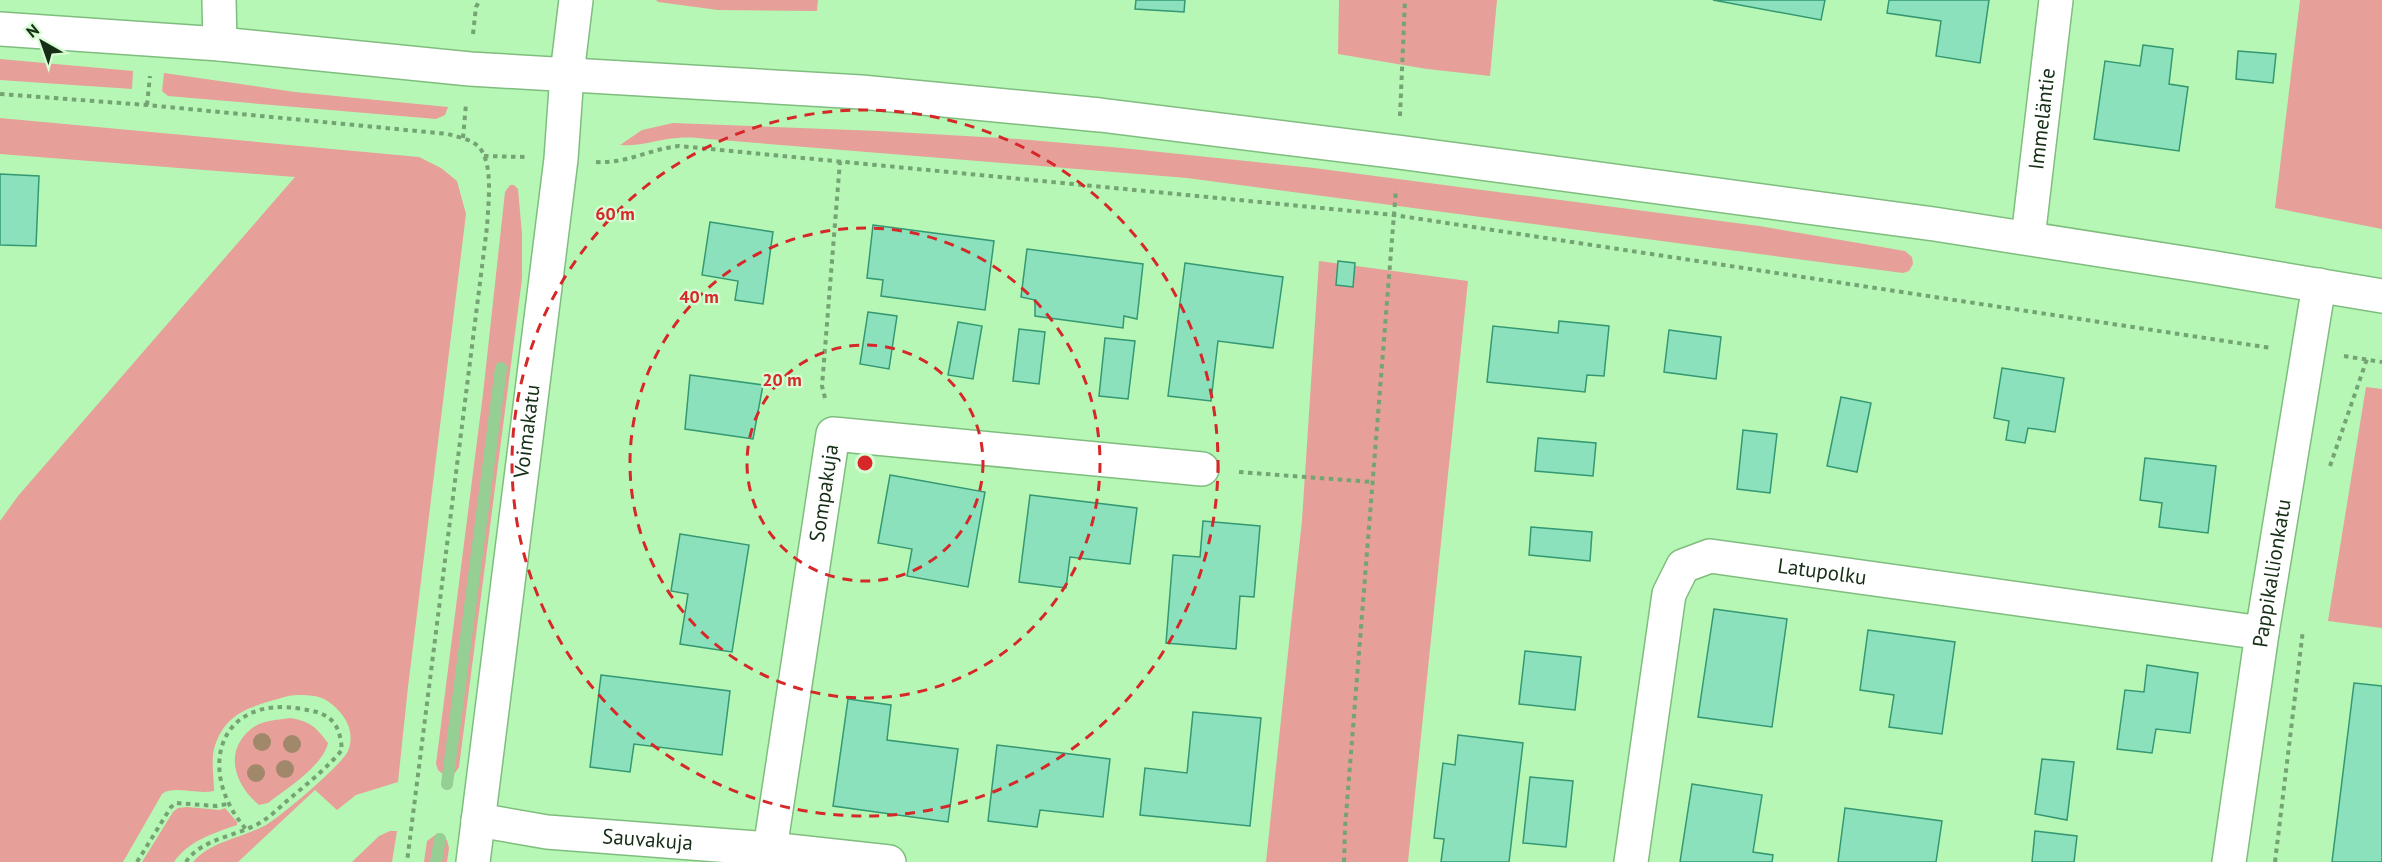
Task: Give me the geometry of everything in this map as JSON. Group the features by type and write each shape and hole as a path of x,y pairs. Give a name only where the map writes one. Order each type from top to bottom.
{"street":[{"path":"219,0 220,44"},
{"name":"Voimakatu","path":"473,862 561,159 567,74 576,0"},
{"name":"Immeläntie","path":"2028,238 2056,0"},
{"path":"0,29 220,44 470,69 873,93 1100,115 1398,152 2028,238 2382,296"},
{"name":"Pappikallionkatu","path":"2229,862 2262,633 2319,285"},
{"name":"Sompakuja","path":"770,849 833,434 1202,469"},
{"name":"Latupolku","path":"1631,862 1669,594 1683,566 1710,556 2262,633"},
{"name":"Sauvakuja","path":"478,820 562,834 770,849 889,862"}],"path":[{"path":"474,23 476,7 480,0"},
{"path":"1344,862 1394,215 1405,0"},
{"path":"147,105 151,68"},
{"path":"0,94 147,105 448,134 463,138 479,147 484,156 488,172 489,194 487,227 406,862"},
{"path":"463,138 465,113"},
{"path":"608,163 679,146 1394,215 2264,347"},
{"path":"484,156 512,156"},
{"path":"833,434 822,386 840,161"},
{"path":"2328,475 2330,463 2367,359 2382,362"},
{"path":"1202,469 1372,482"},
{"path":"2275,862 2304,625"},
{"path":"186,862 190,855 202,848 246,829 263,821 329,766 342,750 336,725 327,717 315,711 282,705 260,708 232,728 223,741 218,760 220,780 227,804 246,829"},
{"path":"137,862 171,807 176,803 216,806 227,804"}],"shaded area":[{"path":"656,0 818,0 817,11 718,10"},
{"path":"1339,0 1497,0 1490,76 1427,69 1338,54"},
{"path":"2300,0 2382,0 2382,229 2275,208"},
{"path":"0,59 133,71 132,89 0,80"},
{"path":"164,73 295,92 448,107 445,115 436,119 168,96 162,91"},
{"path":"0,118 419,157 441,168 457,181 466,214 398,782 356,795 337,810 315,790 238,862 193,862 209,849 274,820 323,779 348,751 351,740 348,724 338,710 324,699 309,695 291,696 254,706 237,715 223,729 214,749 214,791 172,790 162,794 123,862 0,862 0,521 18,496 295,177 0,154"},
{"path":"673,123 1018,139 1314,168 1759,226 1905,251 1912,257 1913,264 1909,271 1903,273 1187,178 693,138 620,145 642,130"},
{"path":"510,185 518,189 522,234 522,279 459,767 455,773 446,777 438,770 436,764 483,394 505,192"},
{"path":"1319,261 1468,281 1408,862 1266,862 1302,520"},
{"path":"2366,387 2382,389 2382,628 2328,621"},
{"path":"291,718 304,721 320,733 328,743 325,752 303,776 268,803 259,805 244,788 235,768 237,748 242,738 255,726"},
{"path":"178,808 220,810 225,808 237,825 194,843 174,862 142,862 173,812"},
{"path":"390,831 397,831 392,862 352,862 379,836"},
{"path":"438,833 447,840 449,848 447,862 424,862 427,841"}],"building":[{"path":"1136,0 1185,0 1184,12 1135,9"},
{"path":"1713,0 1825,0 1821,20"},
{"path":"1889,0 1989,0 1980,63 1936,56 1941,21 1887,13"},
{"path":"2143,45 2173,49 2169,84 2188,87 2179,151 2094,139 2105,61 2140,66"},
{"path":"2238,51 2276,54 2273,83 2236,79"},
{"path":"0,174 39,176 36,246 0,245"},
{"path":"710,222 773,232 763,304 735,300 738,281 702,275"},
{"path":"873,225 994,241 985,310 881,296 883,280 867,278"},
{"path":"1027,249 1143,264 1137,319 1124,316 1123,328 1035,316 1035,300 1021,297"},
{"path":"1338,261 1355,263 1353,287 1336,285"},
{"path":"1185,263 1283,277 1273,348 1218,341 1211,401 1168,396"},
{"path":"868,312 897,316 889,369 860,364"},
{"path":"1559,321 1609,326 1604,376 1587,375 1585,392 1487,382 1493,326 1558,333"},
{"path":"958,322 982,326 973,379 948,375"},
{"path":"1019,329 1045,332 1039,384 1013,381"},
{"path":"1669,330 1721,337 1716,379 1664,372"},
{"path":"1105,338 1135,341 1128,399 1099,396"},
{"path":"2002,368 2064,378 2055,432 2028,428 2025,443 2006,440 2009,421 1994,418"},
{"path":"690,375 763,385 753,439 685,429"},
{"path":"1841,397 1871,403 1857,472 1827,466"},
{"path":"1743,430 1777,434 1770,493 1737,489"},
{"path":"1538,438 1596,443 1593,476 1535,471"},
{"path":"2145,458 2216,466 2208,533 2159,527 2162,503 2140,500"},
{"path":"890,475 985,492 968,587 907,576 912,549 878,543"},
{"path":"1030,495 1137,508 1130,564 1070,557 1066,588 1019,582"},
{"path":"1203,521 1260,526 1254,597 1240,596 1236,649 1166,643 1173,555 1200,557"},
{"path":"1531,527 1592,532 1590,561 1529,555"},
{"path":"680,534 749,545 732,652 680,644 688,594 671,591"},
{"path":"1714,609 1787,619 1772,727 1698,717"},
{"path":"1868,630 1955,642 1942,734 1889,727 1894,695 1860,690"},
{"path":"1525,651 1581,657 1575,710 1519,704"},
{"path":"2147,665 2198,673 2190,733 2156,729 2152,753 2117,749 2125,690 2144,692"},
{"path":"601,675 730,691 722,755 634,744 630,772 590,767"},
{"path":"2354,683 2382,686 2382,862 2332,862"},
{"path":"848,699 891,705 887,740 958,749 948,822 833,806"},
{"path":"1193,712 1261,718 1250,826 1140,815 1145,768 1187,773"},
{"path":"1458,735 1523,743 1509,862 1441,862 1444,839 1434,838 1443,763 1455,765"},
{"path":"997,745 1110,759 1103,817 1040,810 1037,827 988,821"},
{"path":"2042,759 2074,762 2067,820 2035,814"},
{"path":"1530,777 1573,781 1566,847 1523,843"},
{"path":"1692,784 1762,795 1753,852 1773,855 1772,862 1680,862"},
{"path":"1845,808 1942,821 1936,862 1838,862"},
{"path":"2035,831 2077,836 2074,862 2032,862"}],"waterway":[{"path":"447,784 501,368"},
{"path":"436,862 440,839"}]}
